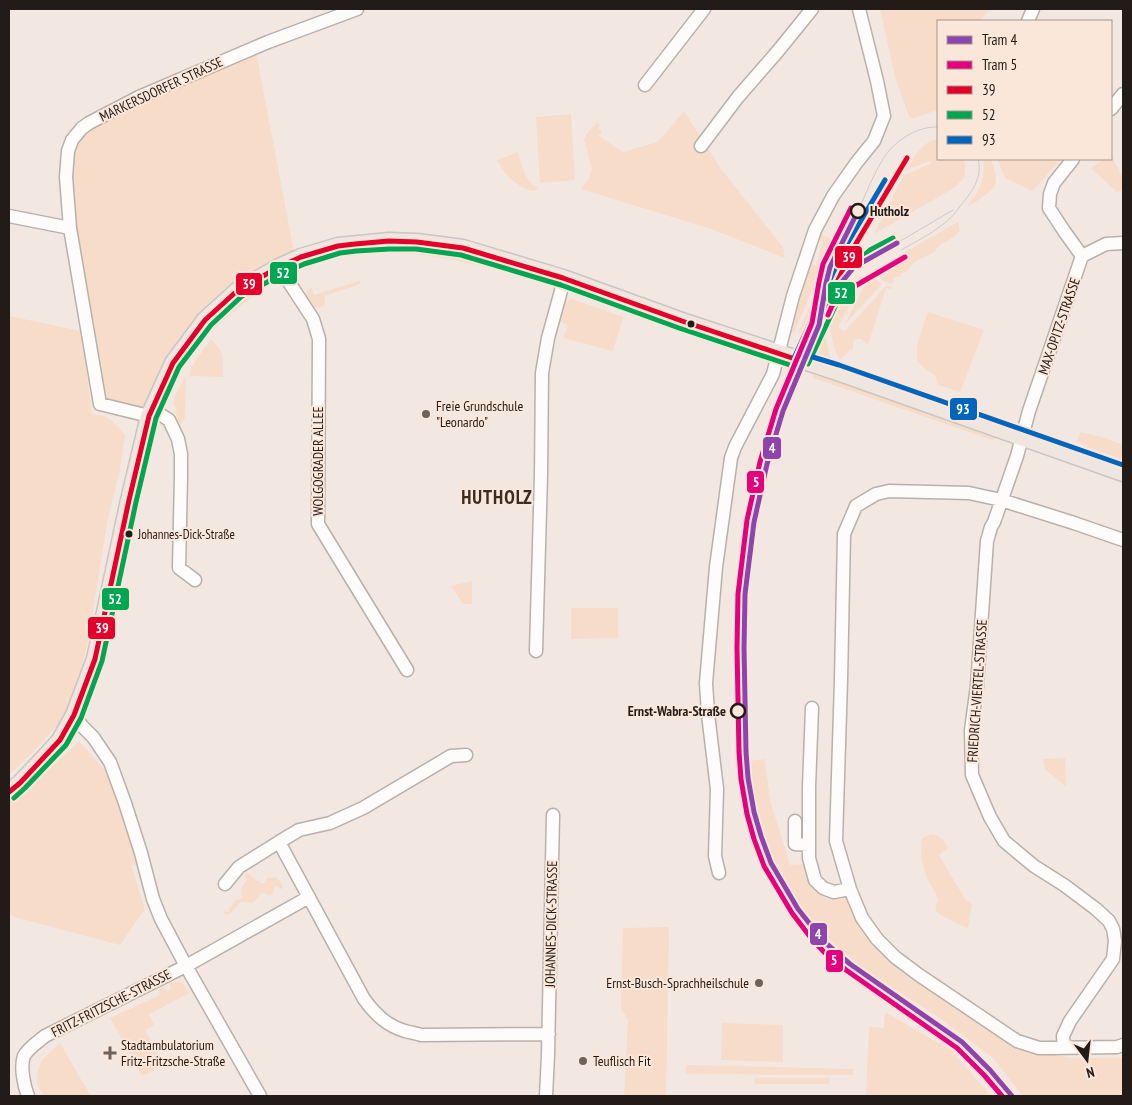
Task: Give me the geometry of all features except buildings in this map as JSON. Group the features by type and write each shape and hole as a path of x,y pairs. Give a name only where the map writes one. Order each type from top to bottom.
{"main road":[{"path":"9,792 20,783 60,740 74,715 95,659 129,500 150,413 173,363 205,320 238,290 301,257 338,246 389,241 417,242 463,248 563,278 673,318 838,372 1123,474"}],"street":[{"name":"MARKERSDORFER STRASSE","path":"150,413 100,404 70,228 66,177 68,151 72,140 89,123 140,97 268,42 357,9"},
{"path":"645,85 704,9"},
{"path":"700,146 738,97 812,9"},
{"path":"719,873 715,856 717,789 706,683 716,567 731,458 773,374 793,296 815,230 833,196 874,142 884,116 859,9"},
{"path":"1072,160 1054,183 1050,194 1049,208 1082,256 1106,244 1123,243"},
{"path":"9,216 70,228"},
{"name":"MAX-OPITZ-STRASSE","path":"1022,437 1029,411 1082,256"},
{"name":"WOLGOGRADER ALLEE","path":"279,267 313,319 318,339 318,524 407,670"},
{"path":"536,652 542,374 548,338 563,278"},
{"path":"150,413 169,420 178,439 181,454 179,568 195,580"},
{"name":"FRIEDRICH-VIERTEL-STRASSE","path":"1022,437 987,542 977,686 971,730 972,775 990,817 1004,841 1034,866 1096,909 1109,921 1113,929 1115,940 1113,959 1070,1021 1064,1036 1064,1048"},
{"path":"1121,1047 1039,1048 1017,1041 919,975 895,957 874,936 862,918 850,889 836,841 842,673 844,534 856,506 876,494 889,491 969,493 1001,500 1123,540"},
{"path":"812,708 809,858 816,880 823,888 834,892 850,889"},
{"path":"74,715 93,737 110,762 126,803 153,899 161,919 260,1096"},
{"path":"225,884 239,867 247,861 299,830 330,823 363,808 451,756 466,755"},
{"name":"JOHANNES-DICK-STRASSE","path":"546,1096 553,815"},
{"path":"795,821 795,844 809,845"},
{"path":"279,842 364,999 383,1020 406,1032 421,1035 549,1034"},
{"path":"186,966 309,896"},
{"name":"FRITZ-FRITZSCHE-STRASSE","path":"28,1096 23,1078 24,1057 45,1036 186,966"}],"shaded area":[{"path":"880,9 990,9 981,20 937,20 937,112 910,119 895,77"},
{"path":"256,52 295,257 228,291 144,409 105,400 73,228 70,176 73,155 80,136 141,100"},
{"path":"684,111 721,169 783,247 785,258 711,229 581,189 588,180 592,169 584,139 597,122 600,125 598,128 602,132 599,136 623,152 658,142"},
{"path":"571,114 575,180 540,183 536,117"},
{"path":"937,139 937,160 963,160 965,177 954,188 874,234 903,176 930,164 930,161 906,170 923,146"},
{"path":"518,152 527,177 538,188 535,191 524,188 513,180 503,171 497,160"},
{"path":"1112,156 1123,179 1123,190 1117,192 1091,168 1103,160 1112,160"},
{"path":"983,160 991,160 996,174 995,184 985,196 967,207 982,182"},
{"path":"997,160 1060,160 1033,191 1005,178"},
{"path":"958,222 960,231 954,237 940,245 934,252 913,263 900,276 893,278 893,283 885,282 871,271 883,265 887,268 883,264"},
{"path":"818,233 834,240 828,253 830,254 821,269 794,333 792,332 808,263 816,265 823,242 816,239"},
{"path":"370,247 456,254 543,280 541,283 477,265 434,256 390,253 367,254"},
{"path":"867,273 838,327 845,331 886,286 892,287 892,289 886,288 868,345 861,339 856,339 853,341 853,349 839,359 834,348 830,329 832,309 842,288"},
{"path":"870,275 882,284 844,325"},
{"path":"266,280 269,285 239,307 211,332 209,326 230,305"},
{"path":"822,280 825,281 819,312 806,339 800,336 799,331"},
{"path":"360,281 360,284 325,296 325,306 314,308 305,294 311,287 314,295"},
{"path":"572,299 623,317 613,351 563,338 568,326 559,320 566,301"},
{"path":"928,312 984,330 960,392 938,385 935,375 926,370 917,358 918,345"},
{"path":"9,316 81,331 92,414 107,418 125,435 120,469 107,523 89,636 80,677 67,714 32,753 9,775"},
{"path":"822,329 824,330 831,362 817,357 821,346 815,343"},
{"path":"211,339 221,352 223,377 189,376 191,367"},
{"path":"186,375 185,418 180,424 175,412 177,410 173,403"},
{"path":"812,375 827,377 998,435 997,438 992,440 813,378"},
{"path":"1081,432 1123,445 1123,459 1091,449 1077,441"},
{"path":"472,581 472,604 463,604 451,586"},
{"path":"571,608 618,608 618,638 571,639"},
{"path":"79,741 107,773 139,864 131,865 145,909 120,945 14,917 9,914 9,802 41,777"},
{"path":"1065,758 1066,787 1045,769 1043,759"},
{"path":"765,759 770,800 790,865 806,864 813,885 824,898 848,899 870,940 890,957 1022,1049 1071,1058 1123,1058 1123,1096 1023,1096 993,1058 941,1019 863,968 831,941 803,911 774,859 756,810 749,761"},
{"path":"933,834 943,839 948,848 939,855 965,899 972,904 968,928 943,916 936,910 939,900 926,876 921,856 922,838"},
{"path":"247,873 257,881 259,880 260,883 265,883 267,878 275,877 280,881 283,888 281,889 276,886 273,894 268,896 265,893 260,894 253,903 241,902 232,912 225,915 224,911 228,912 235,900 242,898 241,890 247,879 244,877"},
{"path":"669,927 666,1095 866,1095 869,1027 884,1028 885,1012 951,1050 991,1096 624,1096 628,1020 621,1008 623,928"},
{"path":"179,981 190,993 149,1014 154,1025 145,1030 158,1055 154,1071 142,1076 110,1018 160,995 158,990 164,987 167,991 171,989 169,984"},
{"path":"722,1023 783,1025 783,1062 721,1060"},
{"path":"60,1043 90,1095 100,1096 44,1096 37,1084 38,1071 42,1060"},
{"path":"686,1065 854,1069 854,1075 686,1074"},
{"path":"754,1078 830,1078 829,1084 755,1084"}],"tram line":[{"path":"858,211 879,165 893,146 914,132 937,127"},
{"path":"901,250 932,232 948,221 955,213 976,184 979,172 978,160"},
{"name":"5","path":"851,208 823,264 812,323 776,409 760,462 747,520 738,594 737,648 741,779 747,814 764,866 792,913 811,938 824,952 846,970 957,1048 1002,1096"},
{"path":"897,243 953,210"},
{"name":"4","path":"858,211 830,267 819,325 783,411 767,464 754,522 745,594 744,648 748,778 754,812 771,863 798,909 817,933 850,964 962,1042 990,1070 1012,1096"},
{"name":"4","path":"828,299 854,267 897,243"},
{"name":"5","path":"828,315 832,306 843,293 905,257"}],"transit line":[{"name":"39","path":"801,361 851,252 907,158"},
{"name":"93","path":"794,358 844,249 885,180"},
{"name":"52","path":"808,364 852,266 870,250 893,238"},
{"name":"39","path":"9,792 20,783 60,740 74,715 95,659 149,416 173,363 205,320 238,290 279,267 301,257 338,246 355,244 389,241 417,242 463,248 563,278 801,361"},
{"name":"52","path":"14,798 66,745 81,718 102,661 156,418 179,367 211,325 242,296 282,274 304,264 340,253 356,251 416,249 461,255 561,285 679,328 799,368"},
{"name":"93","path":"803,354 1123,465"}],"place":[{"name":"Hutholz","path":"858,211"},
{"name":"Freie Grundschule \"Leonardo\"","path":"426,414"},
{"name":"Johannes-Dick-Straße","path":"129,534"},
{"name":"Ernst-Wabra-Straße","path":"738,711"},
{"name":"Ernst-Busch-Sprachheilschule","path":"759,983"},
{"name":"Stadtambulatorium Fritz-Fritzsche-Straße","path":"110,1053"},
{"name":"Teuflisch Fit","path":"583,1061"}],"district":[{"name":"HUTHOLZ","path":"497,497"}]}
